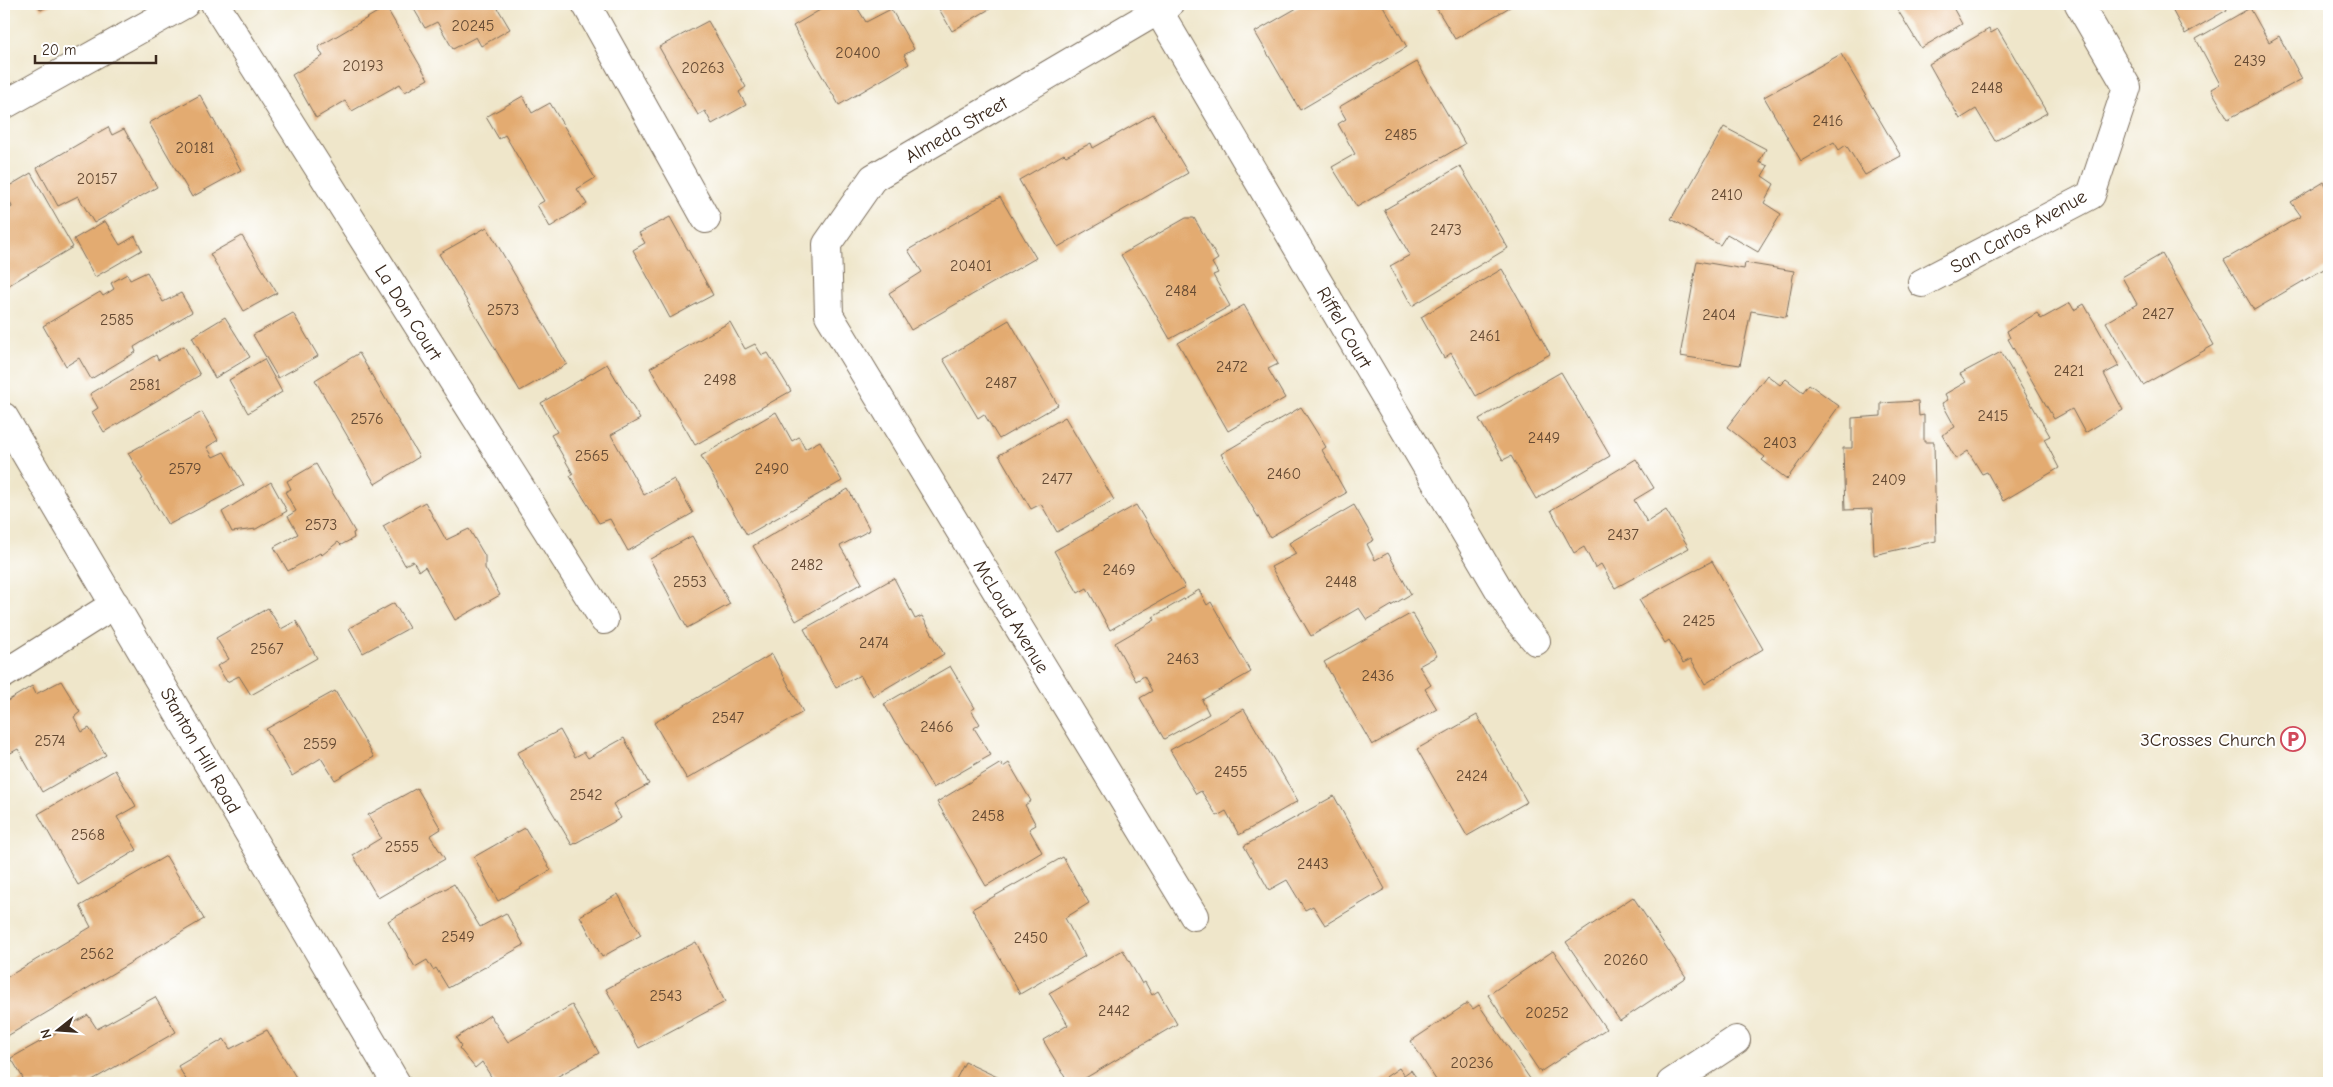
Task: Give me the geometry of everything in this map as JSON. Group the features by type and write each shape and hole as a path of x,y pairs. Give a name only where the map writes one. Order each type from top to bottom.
{"street":[{"path":"4,104 185,4"},
{"name":"La Don Court","path":"215,4 604,620"},
{"path":"586,4 706,219"},
{"name":"San Carlos Avenue","path":"1922,283 2091,195 2127,87 2079,4"},
{"name":"Almeda Street","path":"829,315 827,244 873,178 1163,7"},
{"name":"Riffel Court","path":"1163,7 1501,593 1517,619 1536,641"},
{"name":"McLoud Avenue","path":"829,315 1194,916"},
{"name":"Stanton Hill Road","path":"4,417 396,1083"},
{"path":"4,674 115,604"},
{"path":"1671,1083 1736,1040"}],"building":[{"path":"37,4 52,4 41,10"},
{"path":"411,4 503,4 497,7 510,29 481,46 476,37 453,49 437,22 425,28"},
{"path":"830,4 855,4 866,22 891,9 914,49 904,55 909,64 839,105 793,26"},
{"path":"936,4 998,4 952,31"},
{"path":"1304,4 1382,4 1407,47 1300,110 1255,32"},
{"path":"1434,4 1515,4 1455,39"},
{"path":"1894,4 1951,4 1962,24 1921,48"},
{"path":"2169,4 2225,4 2227,10 2185,34"},
{"path":"386,7 428,79 405,92 400,84 352,111 345,101 316,118 292,75 323,56 318,47"},
{"path":"2250,8 2269,42 2279,36 2302,79 2228,119 2211,89 2220,84 2196,39"},
{"path":"708,21 746,87 739,92 746,105 712,124 705,111 698,115 659,47"},
{"path":"1989,29 1991,33 1998,29 2047,113 1995,141 1976,109 1960,119 1929,64"},
{"path":"1841,54 1901,156 1865,175 1846,145 1839,150 1834,142 1801,161 1764,97"},
{"path":"1417,62 1465,144 1357,207 1332,167 1355,154 1338,124 1346,119 1339,107"},
{"path":"200,95 241,170 192,197 149,123"},
{"path":"523,96 532,113 550,103 595,178 577,189 587,204 550,227 537,205 544,201 505,135 499,139 486,117"},
{"path":"1153,114 1188,173 1058,247 1019,180 1064,154 1066,156 1091,143 1093,148"},
{"path":"108,127 112,135 124,129 157,187 94,223 78,196 58,206 37,168"},
{"path":"1724,127 1766,149 1759,162 1768,166 1762,176 1774,184 1764,203 1781,214 1758,252 1727,234 1720,245 1671,219"},
{"path":"1460,166 1508,248 1412,306 1390,266 1410,255 1384,210"},
{"path":"31,173 73,247 4,288 4,213 12,207 4,189"},
{"path":"2324,182 2329,191 2329,266 2254,310 2224,260 2301,216 2291,202"},
{"path":"1000,197 1036,258 911,330 889,293 922,272 908,250"},
{"path":"670,217 713,295 670,318 633,250 645,243 639,233"},
{"path":"1186,218 1194,218 1218,259 1212,263 1218,273 1213,275 1230,306 1170,339 1121,255"},
{"path":"105,221 120,245 135,236 142,250 95,277 74,239"},
{"path":"487,227 567,364 520,391 439,254"},
{"path":"242,236 277,293 244,311 210,254"},
{"path":"2162,254 2214,345 2143,385 2106,322 2137,304 2122,277"},
{"path":"1697,261 1744,269 1745,263 1794,271 1786,317 1751,311 1740,365 1680,356"},
{"path":"1502,269 1550,354 1476,396 1451,353 1444,358 1421,317"},
{"path":"147,272 163,302 181,293 192,312 134,347 136,352 91,379 79,358 66,366 43,326 100,292 103,296 114,289 111,283 127,274 130,280"},
{"path":"2070,303 2074,310 2084,304 2119,366 2104,374 2123,410 2085,433 2072,409 2054,419 2008,339 2010,338 2007,331 2037,313 2041,319"},
{"path":"1244,305 1278,364 1268,369 1285,398 1228,431 1178,343"},
{"path":"293,313 318,356 278,378 253,335"},
{"path":"225,317 250,357 215,378 192,337"},
{"path":"1009,320 1058,405 999,439 984,414 978,418 943,359"},
{"path":"730,322 745,349 755,344 762,355 768,353 791,391 695,445 650,368"},
{"path":"184,346 200,375 104,432 92,412 98,408 90,394 156,355 158,360"},
{"path":"2001,352 2050,436 2044,439 2059,468 2003,501 1987,472 1982,474 1968,451 1956,459 1942,435 1955,427 1942,403 1948,400 1945,394 1966,382 1960,374"},
{"path":"359,353 419,457 375,484 315,380"},
{"path":"264,359 282,392 248,413 229,380"},
{"path":"607,364 640,419 611,435 644,495 674,479 693,513 628,551 610,519 599,523 570,476 573,474 551,435 557,432 541,403"},
{"path":"1561,372 1610,456 1536,499 1511,456 1503,460 1479,419"},
{"path":"1767,375 1780,385 1786,379 1803,392 1809,384 1839,406 1787,479 1762,460 1765,457 1727,427"},
{"path":"1918,401 1919,416 1924,415 1924,442 1934,442 1936,541 1874,555 1872,509 1845,510 1843,448 1852,448 1852,418 1881,416 1881,403"},
{"path":"1301,407 1326,447 1322,450 1346,493 1270,537 1221,454"},
{"path":"202,412 218,440 207,447 213,457 224,452 244,485 168,525 141,480 143,479 128,453"},
{"path":"776,412 792,441 799,437 805,449 820,441 842,481 747,535 701,456"},
{"path":"1065,417 1114,500 1057,532 1041,504 1031,509 999,455"},
{"path":"1636,459 1654,488 1634,500 1647,522 1666,510 1689,548 1615,588 1601,564 1595,568 1584,547 1574,553 1551,510"},
{"path":"316,464 355,532 353,533 354,538 341,545 338,542 322,555 320,553 288,571 274,547 298,534 288,516 296,511 285,492 291,489 287,481"},
{"path":"271,482 287,511 256,529 232,532 222,512"},
{"path":"848,489 870,530 840,546 862,583 796,621 753,546"},
{"path":"425,502 446,540 469,529 485,556 485,568 500,595 455,620 425,567 419,571 413,561 405,565 383,526"},
{"path":"1136,505 1185,587 1110,630 1087,588 1078,593 1054,551"},
{"path":"1354,505 1374,540 1367,544 1375,560 1388,553 1411,594 1367,620 1359,608 1311,636 1271,567 1296,554 1289,543"},
{"path":"692,536 730,604 687,628 650,559"},
{"path":"1712,561 1763,649 1705,684 1691,659 1683,663 1669,640 1665,643 1639,600"},
{"path":"894,578 915,619 922,616 944,654 873,696 860,675 836,688 804,629"},
{"path":"1199,590 1207,605 1211,602 1251,672 1202,700 1209,714 1164,739 1140,698 1152,691 1144,676 1136,681 1115,643 1155,620 1153,617"},
{"path":"394,603 409,628 363,653 349,628"},
{"path":"268,608 281,629 296,621 317,658 251,695 239,676 227,682 217,666 229,659 216,638"},
{"path":"1412,613 1437,656 1419,666 1431,685 1425,689 1437,709 1372,745 1324,662"},
{"path":"772,654 803,712 687,779 654,723"},
{"path":"950,666 975,708 971,710 980,724 974,728 991,755 933,788 884,704"},
{"path":"61,681 80,712 74,717 82,732 89,728 106,755 42,792 18,749 5,756 4,703 32,686 36,694"},
{"path":"335,691 374,757 335,780 321,758 292,776 266,729"},
{"path":"1244,709 1298,801 1239,835 1226,811 1217,816 1201,791 1196,794 1170,750"},
{"path":"1477,715 1527,802 1467,836 1417,749"},
{"path":"560,730 575,757 584,752 588,758 624,738 649,784 613,804 621,818 572,845 517,753"},
{"path":"1001,763 1003,767 1009,763 1031,801 1025,805 1036,825 1029,829 1042,852 986,886 937,802"},
{"path":"115,770 136,806 117,817 137,850 78,885 38,814"},
{"path":"417,788 441,829 430,836 445,859 378,898 353,855 381,838 368,815"},
{"path":"1334,796 1385,889 1325,925 1313,906 1305,910 1287,880 1269,890 1244,846"},
{"path":"525,828 551,870 498,901 474,857"},
{"path":"166,856 204,919 4,1038 4,979 91,927 80,906"},
{"path":"1063,857 1089,903 1065,918 1085,956 1020,994 972,909"},
{"path":"454,884 480,927 506,913 524,945 448,988 436,968 433,970 427,960 415,967 388,921"},
{"path":"618,894 641,935 602,957 580,916"},
{"path":"1633,897 1686,977 1620,1021 1566,942"},
{"path":"696,942 725,1002 639,1048 606,989"},
{"path":"1123,950 1142,984 1145,982 1152,995 1158,991 1177,1024 1077,1083 1069,1083 1043,1040 1068,1025 1049,993"},
{"path":"1553,951 1606,1029 1540,1072 1488,995"},
{"path":"155,997 176,1032 87,1083 17,1083 23,1078 11,1058 88,1015 97,1029"},
{"path":"1468,1003 1473,1009 1479,1005 1533,1083 1438,1083 1411,1041"},
{"path":"572,1005 599,1053 546,1083 495,1083 482,1062 475,1068 459,1048 461,1046 456,1038 490,1015 508,1042"},
{"path":"267,1030 297,1079 291,1083 188,1083 178,1066 224,1039 230,1049"},
{"path":"965,1062 1008,1082 954,1083"},
{"path":"1399,1068 1404,1075 1411,1070 1420,1083 1377,1083"}],"place":[{"name":"3Crosses Church","path":"2293,739"}]}
